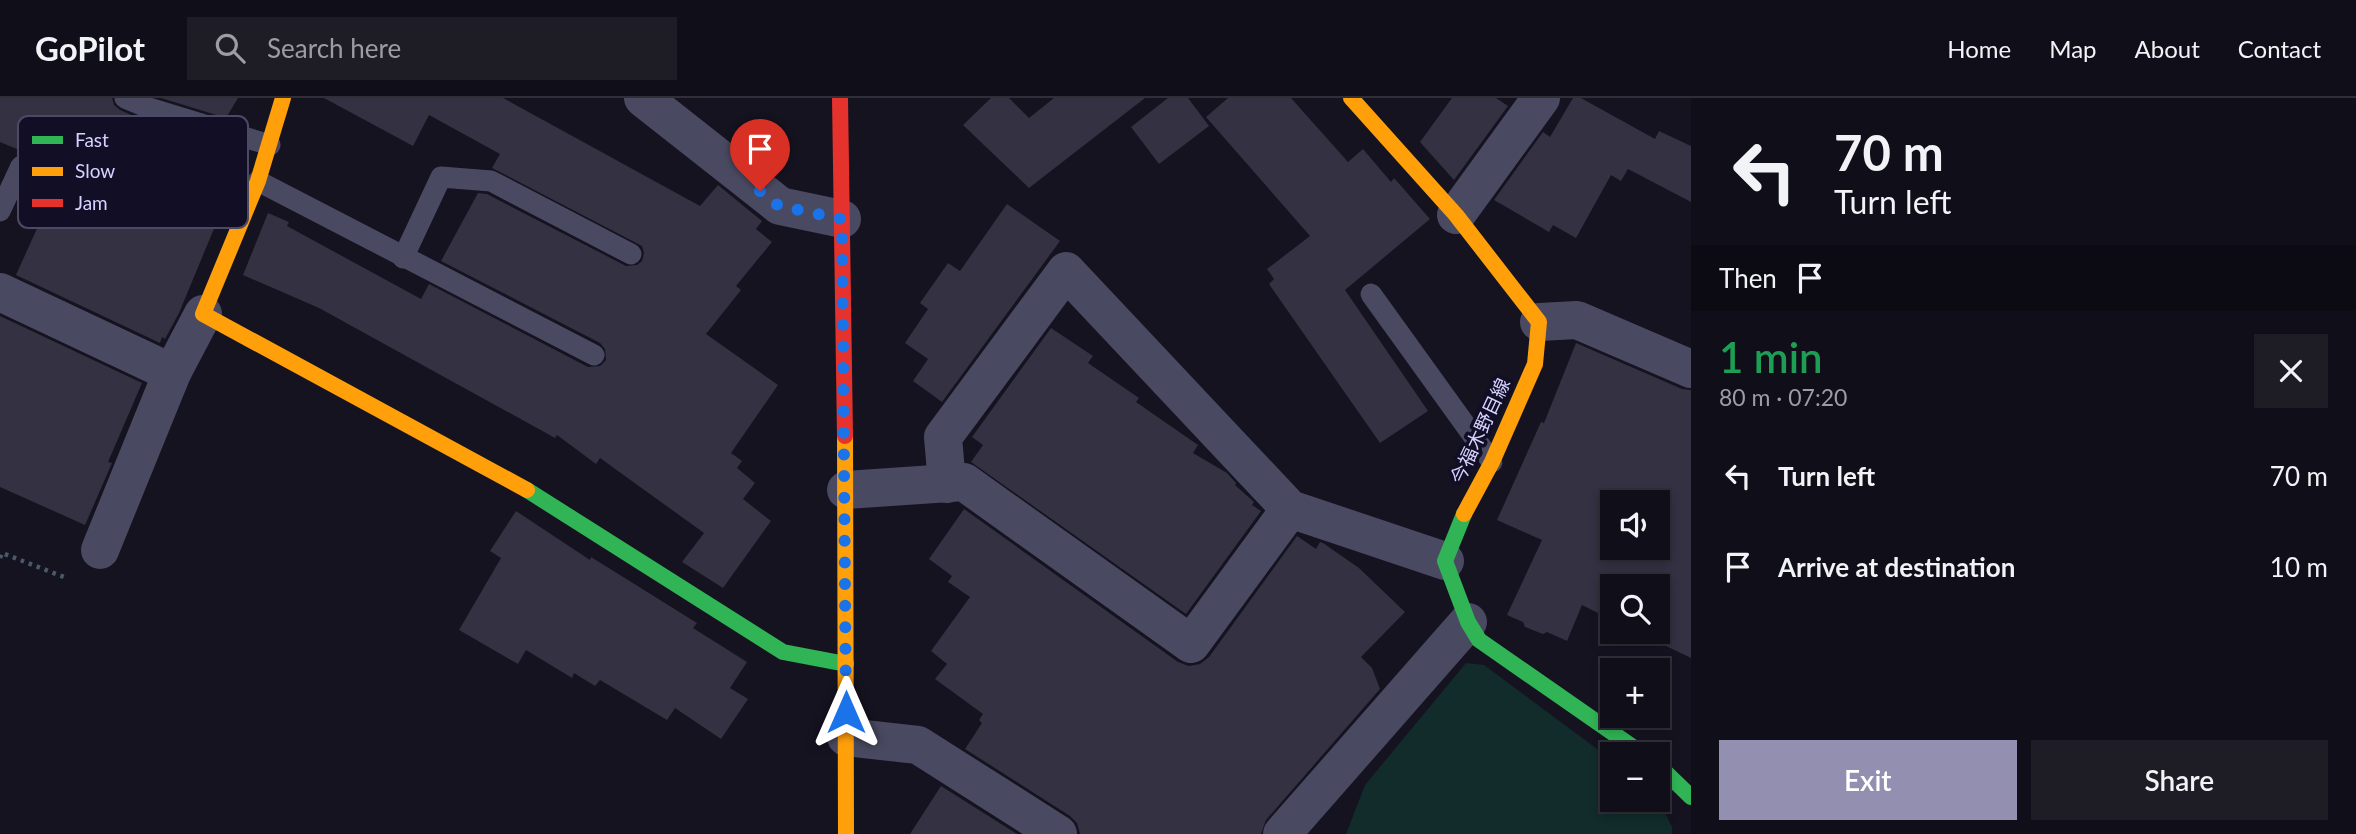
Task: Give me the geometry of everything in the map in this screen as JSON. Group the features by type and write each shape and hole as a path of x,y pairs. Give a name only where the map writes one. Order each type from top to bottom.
{"street":[{"path":"248,205 270,145 283,98"},
{"path":"643,98 779,206 842,219"},
{"path":"840,98 846,490 846,834"},
{"path":"1456,215 1541,98"},
{"path":"1365,103 1539,322 1577,320 1691,369"},
{"path":"100,550 172,373 203,314 239,228"},
{"path":"947,484 943,437 1066,271 1290,509 1445,561 1468,622 1479,640 1626,742"},
{"path":"0,292 172,373"},
{"path":"203,314 528,491 783,652 846,664"},
{"name":"今福木野目線","path":"1445,561 1461,520 1492,462 1535,364 1539,322"},
{"path":"846,490 964,482 1191,644 1290,509"},
{"path":"1282,834 1468,622"},
{"path":"846,737 918,745 1058,834"},
{"path":"1670,777 1691,797"}],"lane":[{"path":"125,98 175,116"},
{"path":"248,138 270,145"},
{"path":"0,211 18,172"},
{"path":"403,258 440,177 491,181 631,254"},
{"path":"258,181 594,355"},
{"path":"1371,294 1492,462"}],"green space":[{"path":"1466,663 1484,665 1600,751 1600,812 1664,812 1672,827 1672,834 1346,834 1365,785"}],"building":[{"path":"0,98 112,98 114,105 120,110 134,116 18,116 18,149 0,142"},
{"path":"161,98 238,98 227,116"},
{"path":"324,98 503,98 700,206 718,185 762,221 756,229 772,242 736,286 741,290 706,334 778,385 731,453 742,461 737,468 755,483 743,499 771,521 723,588 682,562 704,533 600,458 596,464 557,435 555,438 319,308 243,275 268,213 289,222 287,226 421,299 429,284 588,367 600,366 606,360 605,349 600,343 441,261 478,193 487,194 626,266 637,265 642,261 642,246 492,168 500,154 429,115 413,146"},
{"path":"991,98 1009,98 1029,118 1054,98 1145,98 1029,188 963,125"},
{"path":"1168,98 1188,98 1209,126 1159,164 1131,127"},
{"path":"1228,98 1291,98 1348,162 1363,149 1391,182 1394,178 1430,219 1345,290 1428,411 1380,443 1269,284 1274,279 1267,269 1310,236 1206,117"},
{"path":"1452,98 1496,98 1508,106 1454,180 1420,142"},
{"path":"1573,98 1581,98 1655,139 1659,131 1691,146 1691,202 1628,169 1621,181 1611,175 1576,238 1553,225 1549,232 1494,200 1543,132 1550,137"},
{"path":"1007,204 1060,241 942,402 913,381 928,359 905,343 928,309 920,303 948,263 960,271"},
{"path":"37,228 214,228 179,313 160,343 16,275"},
{"path":"0,316 142,383 108,462 112,463 85,525 0,487"},
{"path":"1051,328 1093,356 1088,363 1139,398 1136,402 1198,445 1193,453 1227,473 1235,485 1254,502 1252,505 1261,511 1186,614 971,462 983,445 972,437"},
{"path":"1576,343 1682,389 1691,390 1691,658 1662,644 1670,644 1670,574 1600,574 1600,614 1582,605 1567,641 1547,632 1543,634 1525,627 1523,622 1507,615 1542,540 1497,520 1541,422 1544,423"},
{"path":"964,509 1178,662 1189,666 1200,664 1209,657 1297,536 1316,549 1320,542 1323,543 1359,568 1405,612 1361,657 1372,668 1380,689 1266,820 1261,834 1080,834 1077,823 1070,816 965,749 982,723 979,720 983,714 935,679 947,664 931,651 970,597 948,582 952,576 929,559"},
{"path":"516,511 590,560 591,557 697,623 693,628 747,662 730,688 748,699 721,739 675,708 667,720 600,680 595,686 574,673 572,678 526,650 518,664 459,630 501,558 490,551"},
{"path":"941,786 1017,834 910,834"}],"traffic: fast":[{"path":"527,490 783,652 846,664"},
{"path":"1464,514 1445,561 1468,622 1479,640 1626,742"},
{"path":"1670,777 1691,797"}],"traffic: slow":[{"path":"248,205 283,98"},
{"path":"1351,98 1456,215 1539,322 1535,364 1492,462 1464,514"},
{"path":"239,228 203,314 527,490"},
{"path":"845,436 846,834"}],"traffic: jam":[{"path":"840,98 845,436"}],"route":[{"path":"760,191 779,206 842,219 846,712"}]}
